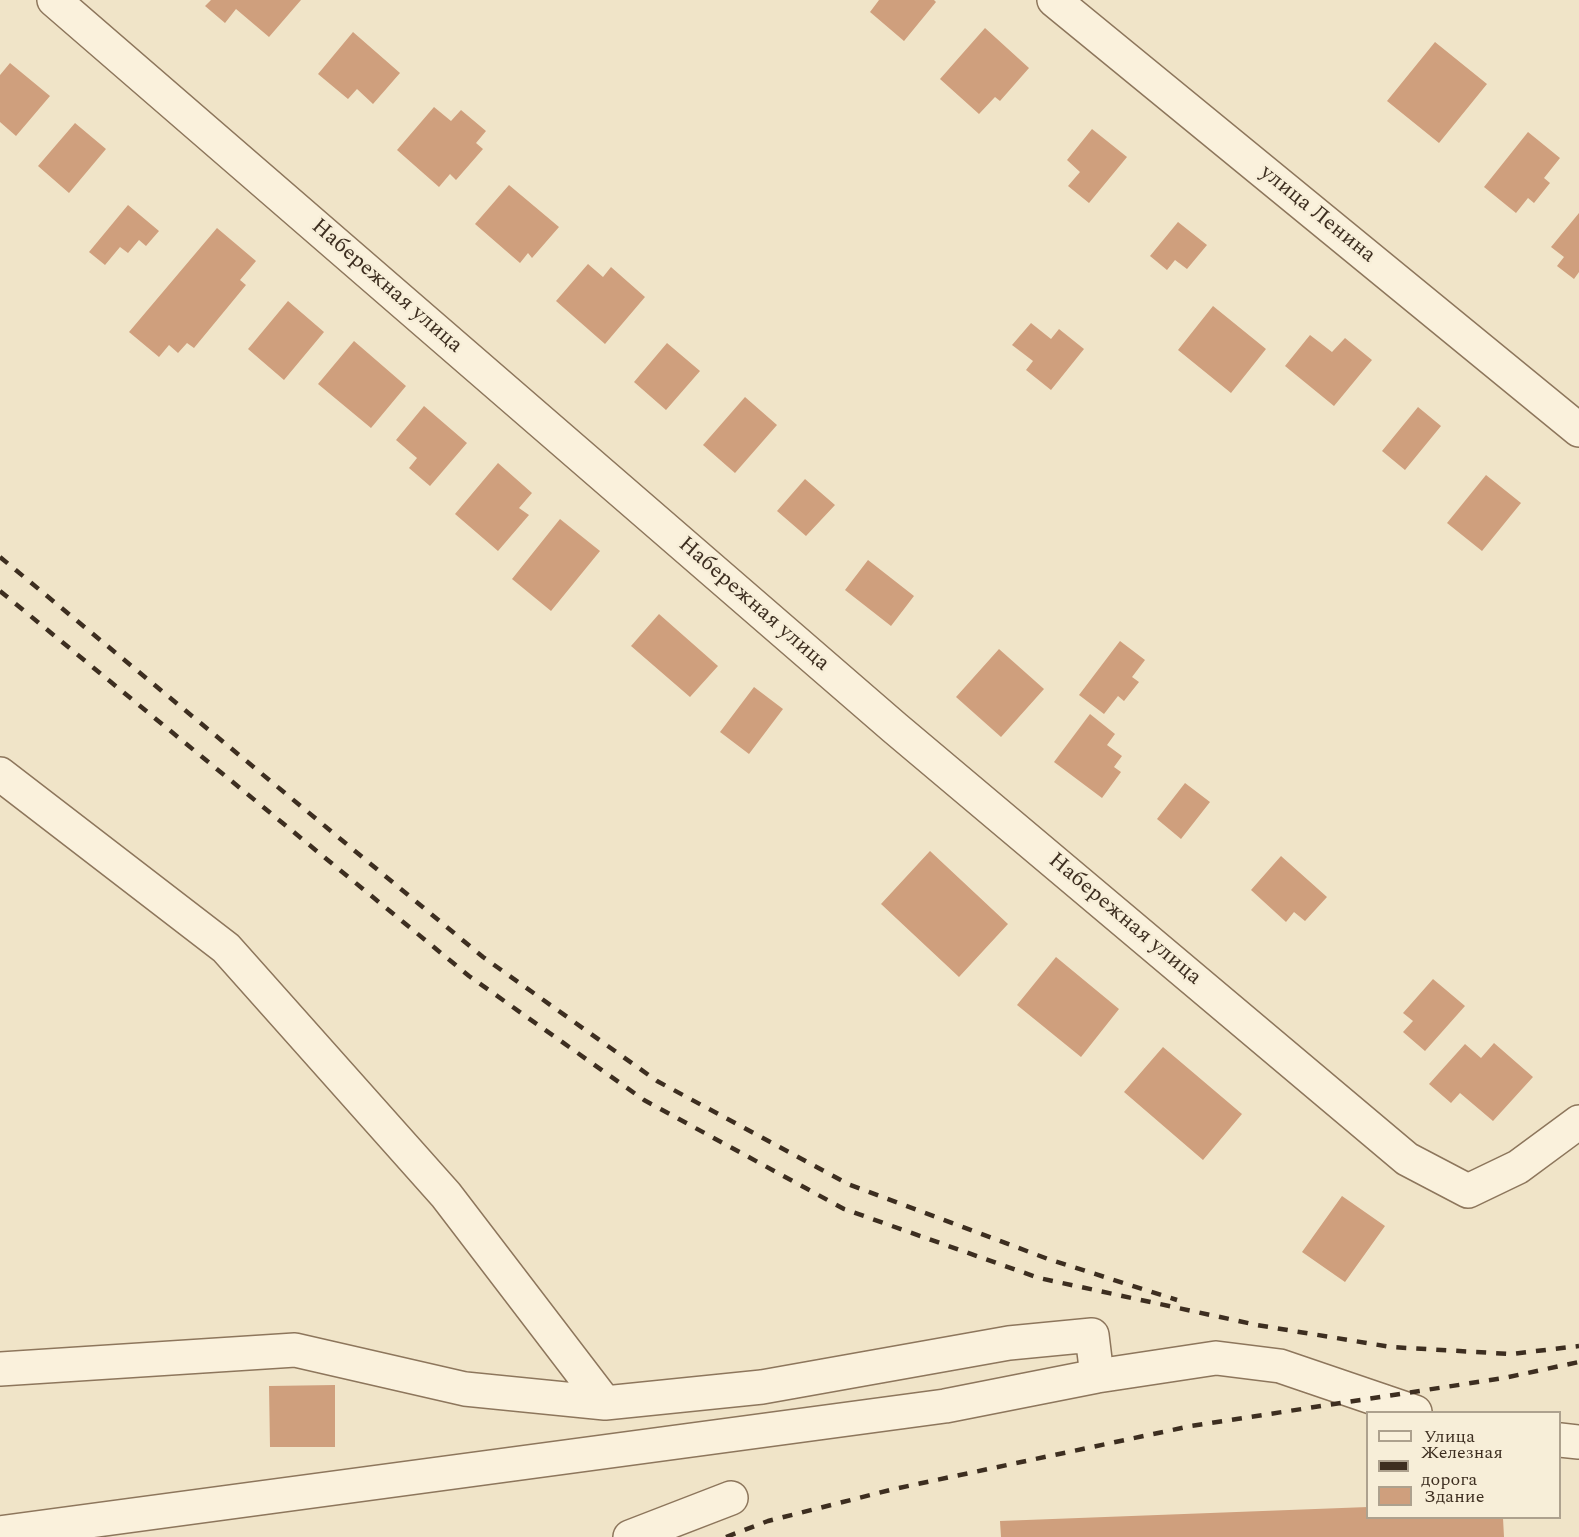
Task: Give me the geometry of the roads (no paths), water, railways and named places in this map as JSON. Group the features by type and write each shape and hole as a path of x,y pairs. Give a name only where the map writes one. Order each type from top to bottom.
{"street":[{"name":"Набережная улица","path":"54,0 913,743 1407,1159 1468,1191 1518,1167 1579,1122"},
{"name":"улица Ленина","path":"1054,0 1579,430"},
{"path":"0,774 226,948 447,1195 606,1403"},
{"path":"0,1369 296,1350 465,1389 606,1403 762,1387 1009,1343 1092,1335 1097,1376"},
{"path":"0,1533 945,1406 1097,1376 1216,1358 1280,1366 1409,1411"},
{"path":"1561,1440 1579,1442"},
{"path":"630,1537 731,1498"}],"railway":[{"path":"0,557 483,957 657,1081 848,1184 1048,1259 1177,1300"},
{"path":"0,591 469,976 644,1100 844,1209 1039,1278 1257,1325 1391,1347 1511,1354 1579,1346"},
{"path":"726,1537 768,1521 894,1489 1191,1426 1504,1378 1579,1362"}]}
